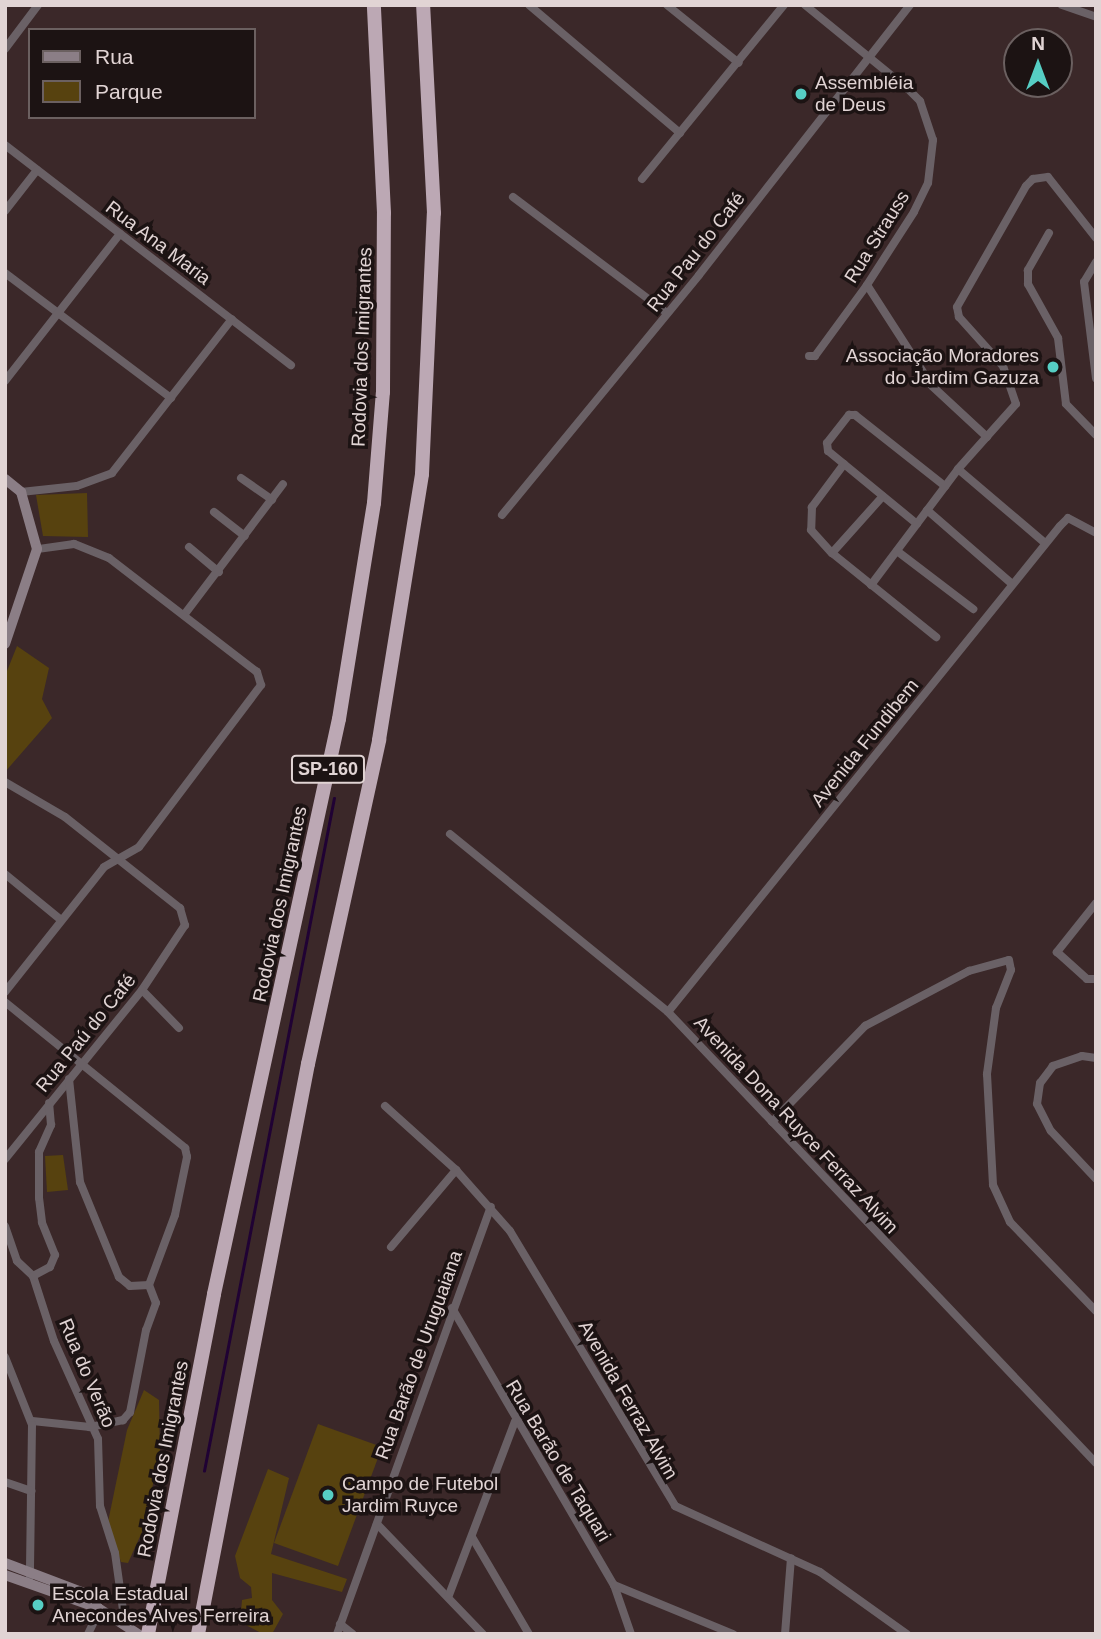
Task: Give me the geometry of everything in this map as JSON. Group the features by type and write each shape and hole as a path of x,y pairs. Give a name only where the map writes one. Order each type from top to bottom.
{"highway":[{"name":"Rodovia dos Imigrantes","path":"148,1634 214,1294 339,719 374,503 383,392 384,240 374,5"},
{"name":"SP-160","path":"198,1634 308,1064 379,740 422,474 434,213 423,5"}],"main road":[{"path":"5,479 21,492 37,549 5,644"},
{"path":"5,1563 30,1578 99,1608 138,1634"},
{"path":"5,1575 30,1578"}],"street":[{"path":"5,49 38,5"},
{"path":"529,5 680,133"},
{"path":"667,5 739,62"},
{"path":"642,178 784,5"},
{"name":"Rua Strauss","path":"805,5 920,101 933,140 930,171 920,200 867,285 815,356 810,356"},
{"name":"Rua Pau do Café","path":"502,515 667,313 911,5"},
{"path":"1062,5 1096,17"},
{"name":"Rua Ana Maria","path":"5,145 291,365"},
{"path":"5,211 37,170"},
{"path":"871,585 958,469 1016,404 1003,366 959,317 957,307 967,284 1026,187 1038,177 1056,185 1096,238"},
{"path":"513,197 667,313"},
{"path":"1049,233 1027,276 1058,338 1061,386 1066,404 1096,435"},
{"path":"5,382 120,234"},
{"path":"1096,262 1084,282 1096,378"},
{"path":"5,273 171,398"},
{"path":"867,285 932,386 987,437"},
{"path":"21,492 77,486 112,473 232,319"},
{"path":"917,524 826,446 853,414 945,486"},
{"path":"844,464 808,515 811,530 832,553 936,637"},
{"path":"958,469 1045,543"},
{"path":"241,478 272,500"},
{"path":"184,615 283,484"},
{"path":"832,553 883,496"},
{"path":"927,510 1012,584"},
{"path":"214,512 245,536"},
{"name":"Avenida Fundibem","path":"668,1012 1045,543 1068,518 1096,533"},
{"path":"5,992 104,867 139,847 261,685 257,672 92,549 74,544 37,549"},
{"path":"189,547 219,572"},
{"path":"897,551 973,609"},
{"path":"5,782 48,805 117,858"},
{"name":"Avenida Dona Ruyce Ferraz Alvim","path":"450,834 668,1012 1096,1463"},
{"name":"Rua Paú do Café","path":"5,1159 79,1064 142,990 185,925 180,908 117,858"},
{"path":"5,874 61,920"},
{"path":"1096,903 1057,952 1087,979 1096,979"},
{"path":"772,1122 852,1037 923,995 1001,959 1011,962 1011,970 996,1008 987,1074 993,1185 1010,1222 1096,1311"},
{"path":"142,990 179,1028"},
{"path":"5,1002 185,1148 175,1215 149,1285 156,1303 146,1330 133,1406 123,1420 90,1427 32,1421"},
{"path":"1096,1059 1082,1056 1053,1066 1040,1083 1037,1104 1051,1131 1096,1179"},
{"path":"69,1079 80,1182 120,1277 130,1286 149,1285"},
{"path":"33,1276 50,1266 55,1255 42,1222 40,1198 39,1152 51,1125 49,1103"},
{"name":"Avenida Ferraz Alvim","path":"385,1106 456,1170 491,1207 527,1257 669,1499 685,1514 791,1558 864,1600 907,1634"},
{"path":"391,1247 456,1170"},
{"name":"Rua Barão de Uruguaiana","path":"337,1634 452,1308 491,1207"},
{"name":"Rua do Verão","path":"5,1226 17,1261 33,1276 90,1427 98,1439 100,1506 115,1553 125,1624"},
{"name":"Rua Barão de Taquari","path":"452,1308 515,1421 614,1586 631,1634"},
{"path":"5,1357 32,1421 30,1578"},
{"path":"449,1595 515,1421"},
{"path":"5,1482 31,1491"},
{"path":"377,1524 449,1595 482,1634"},
{"path":"472,1537 529,1634"},
{"path":"785,1634 791,1558"},
{"path":"614,1586 733,1634"},
{"path":"88,1634 99,1608"},
{"path":"340,1624 353,1634"}],"green space":[{"path":"87,493 88,537 43,536 36,495"},
{"path":"17,646 49,668 42,699 52,718 5,772 5,676"},
{"path":"63,1155 68,1190 47,1192 45,1156"},
{"path":"144,1390 159,1400 160,1454 142,1532 128,1563 121,1562 108,1522 127,1430"},
{"name":"Campo de Futebol Jardim Ruyce","path":"318,1424 382,1447 338,1566 274,1543"},
{"path":"268,1469 289,1478 271,1554 347,1579 342,1592 272,1573 272,1600 283,1614 272,1634 263,1634 240,1622 242,1600 252,1598 251,1587 240,1578 235,1556"}],"waterway":[{"path":"204,1471 334,798"}],"place":[{"name":"Assembléia de Deus","path":"801,94"},
{"name":"Associação Moradores do Jardim Gazuza","path":"1053,367"},
{"name":"Campo de Futebol Jardim Ruyce","path":"328,1495"},
{"name":"Escola Estadual Anecondes Alves Ferreira","path":"38,1605"}]}
